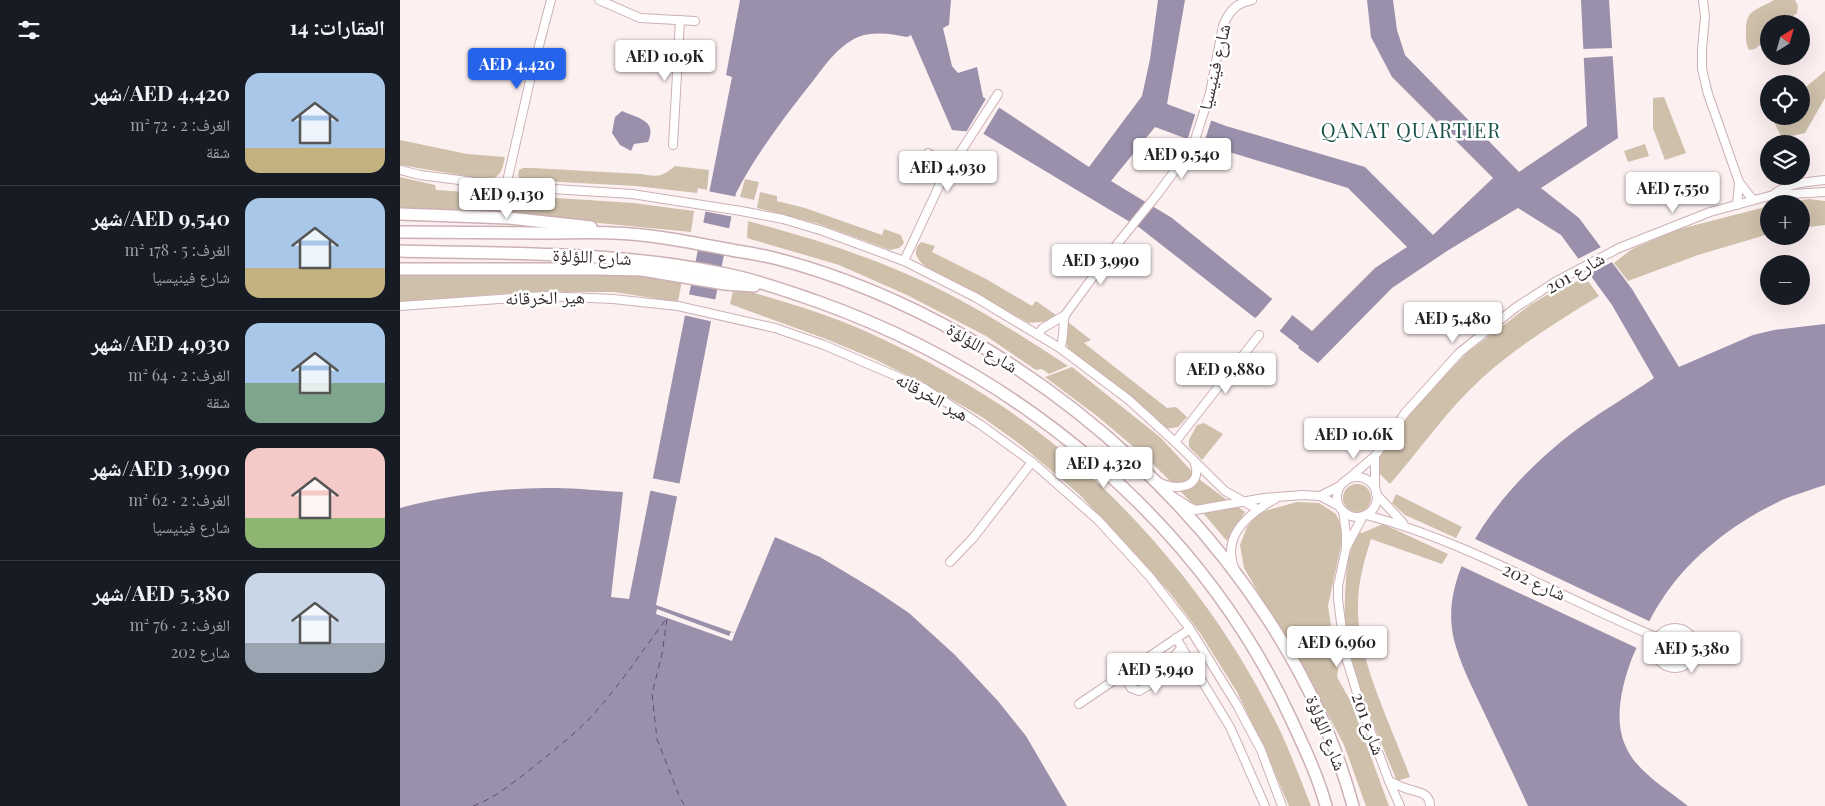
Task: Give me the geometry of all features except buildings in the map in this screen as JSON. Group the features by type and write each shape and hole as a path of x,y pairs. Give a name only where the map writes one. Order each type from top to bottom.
{"main road":[{"path":"400,214 509,218 593,227 614,233"},
{"name":"شارع اللؤلؤة","path":"400,232 614,233 690,242 773,258 848,282 884,297 953,330 1003,358 1068,405 1131,458 1199,529 1249,592 1297,668 1317,705 1353,806"},
{"name":"شارع اللؤلؤة","path":"400,251 612,256 774,288 864,319 964,368 1049,426 1130,495 1180,546 1249,639 1290,718 1320,786 1326,806"},
{"path":"400,270 596,269 686,271"}],"street":[{"path":"506,186 531,76 551,0"},
{"path":"599,0 640,18 695,21"},
{"name":"شارع فينيسيا","path":"1038,334 1047,326 1065,316 1118,243 1190,150 1200,128 1210,93 1226,18 1234,6 1252,0"},
{"path":"1703,0 1706,17 1702,49 1702,69 1708,94 1740,182 1754,200"},
{"path":"673,145 680,20"},
{"path":"904,261 940,182 998,94"},
{"path":"400,170 420,175 506,186 632,194 741,210 823,231 904,261 954,286 1060,348 1129,400 1176,442 1225,491 1257,508"},
{"name":"شارع 201","path":"1773,195 1780,189 1788,186 1825,180"},
{"path":"1736,205 1740,182"},
{"name":"شارع 201","path":"1773,195 1825,192"},
{"name":"شارع 201","path":"1348,479 1376,456 1405,413 1459,353 1515,308 1570,274 1619,248 1688,220 1760,198"},
{"name":"هير الخرقانه","path":"400,306 544,296 613,299 678,306 775,328 824,345 924,388 981,425 1032,462 1098,520 1127,550 1161,590 1190,629 1237,705 1257,742 1282,806"},
{"path":"1060,348 1063,340 1065,316"},
{"path":"1176,442 1258,335"},
{"path":"1149,476 1178,500 1196,510 1280,496 1302,495 1320,496 1350,516 1365,515 1375,506 1376,456"},
{"path":"1149,476 1168,486 1175,487 1188,484 1196,480 1197,471 1194,460"},
{"path":"950,562 974,538 1032,462"},
{"path":"1320,496 1340,486 1348,479 1360,477 1366,479 1376,491"},
{"path":"1340,486 1337,496 1341,509"},
{"name":"شارع 202","path":"1376,491 1398,518 1409,527"},
{"path":"1249,592 1233,566 1231,554 1234,535 1257,508 1280,496"},
{"name":"شارع 201","path":"1341,509 1346,548"},
{"name":"شارع 201","path":"1365,515 1346,548 1338,586 1338,599 1346,654 1361,706 1400,806"},
{"name":"شارع 202","path":"1365,515 1409,527 1464,550 1658,638"},
{"path":"1680,628 1685,630 1693,638 1695,644 1696,649 1692,660 1682,667 1666,666 1661,662 1656,653 1655,648 1658,638 1669,629 1680,628"},
{"path":"1079,704 1190,629"},
{"path":"1176,638 1230,726 1265,806"},
{"path":"1123,674 1131,688 1139,691 1149,687 1160,679 1166,666 1182,646"},
{"path":"1389,780 1424,794 1430,801 1430,806"}],"shaded area":[{"path":"740,0 951,0 949,25 943,28 952,66 958,73 977,67 983,97 1089,167 1142,96 1150,59 1158,0 1185,0 1167,104 1226,126 1365,167 1433,235 1493,178 1392,77 1371,37 1367,0 1393,0 1397,30 1405,55 1519,172 1587,126 1581,0 1609,0 1618,138 1541,188 1579,218 1632,289 1679,367 1753,335 1774,330 1825,324 1825,485 1787,498 1764,509 1730,530 1699,556 1672,585 1657,608 1632,658 1625,680 1620,702 1620,726 1626,747 1637,764 1645,772 1688,806 1528,806 1470,682 1454,640 1451,610 1457,581 1468,552 1485,523 1505,497 1550,451 1572,433 1654,378 1612,305 1561,235 1518,208 1447,251 1392,288 1318,363 1259,315 1255,318 1140,228 982,133 952,130 911,35 907,37 876,34 864,35 850,41 828,61 768,141 736,193 656,605 735,633 775,537 820,557 909,613 955,655 998,701 1026,736 1067,806 400,806 400,508 438,499 496,490 564,488 623,492 611,597 629,599 732,77 726,75","holes":["1155,127 1190,140 1348,188 1407,247 1375,268 1312,331 1172,218 1111,181"]},
{"path":"1774,0 1795,0 1798,6 1797,13 1795,15 1760,15 1760,45 1755,49 1749,50 1746,42 1747,20 1749,15"},
{"path":"1825,71 1825,98 1810,124 1810,84"},
{"path":"1664,97 1686,153 1665,160 1653,128 1653,98"},
{"path":"622,111 644,121 650,129 648,142 634,144 631,151 620,145 612,133 615,117"},
{"path":"1776,125 1810,125 1805,133 1780,135"},
{"path":"400,140 467,154 505,157 502,170 496,177 493,179 478,178 400,165"},
{"path":"1645,144 1649,156 1628,162 1624,151"},
{"path":"675,166 709,170 707,190 698,188 697,193 636,186 541,181 540,183 528,183 522,181 518,175 519,170 523,168 533,168 656,176 667,172"},
{"path":"400,177 435,185 436,190 633,203 694,211 691,232 506,214 400,211"},
{"path":"745,179 759,182 754,200 740,197"},
{"path":"760,192 777,196 777,201 805,208 882,235 884,229 901,235 904,243 899,248 890,250 819,224 757,208"},
{"path":"1810,199 1825,201 1825,225 1810,227"},
{"path":"1760,208 1760,237 1698,255 1628,281 1614,263 1632,249 1676,230"},
{"path":"748,221 871,259 918,279 990,317 1068,366 1049,374 1042,369 1036,370 986,336 907,295 839,265 747,238"},
{"path":"921,242 935,246 932,252 986,279 1032,306 1036,301 1056,315 1051,321 1029,323 926,267 916,255 916,249"},
{"path":"400,274 451,276 621,275 682,280 678,302 614,292 527,292 400,302"},
{"path":"1585,277 1599,296 1523,346 1480,380 1444,418 1390,484 1377,471 1378,455 1417,403 1467,353 1530,305 1569,282 1571,284"},
{"path":"734,287 833,318 865,331 920,358 1001,405 1074,461 1158,545 1207,608 1229,640 1275,721 1311,806 1289,806 1237,692 1200,633 1170,593 1080,495 1021,445 982,417 925,384 872,358 826,339 730,304"},
{"path":"1068,322 1091,340 1084,343 1167,408 1176,407 1187,417 1178,427 1165,429 1069,351 1065,339"},
{"path":"1072,367 1160,437 1199,479 1227,500 1203,506 1194,505 1148,459 1097,416 1045,377"},
{"path":"1204,423 1223,434 1202,460 1189,447 1189,440 1197,425"},
{"path":"1357,484 1367,488 1371,498 1367,508 1357,512 1347,508 1343,498 1347,488"},
{"path":"1396,494 1462,527 1456,538 1405,515 1392,503"},
{"path":"1297,502 1319,503 1336,514 1341,526 1342,541 1328,606 1338,670 1337,677 1350,700 1389,806 1366,806 1344,745 1311,682 1244,568 1240,545 1247,527 1258,513"},
{"path":"1237,506 1245,512 1227,541 1203,513"},
{"path":"1383,524 1448,554 1442,564 1371,539 1362,572 1358,606 1363,647 1377,693 1410,777 1397,781 1371,719 1354,671 1348,646 1345,617 1346,572 1351,549 1360,532 1362,533"},
{"path":"1673,634 1677,647 1689,648 1686,659 1676,663 1675,650 1661,651 1661,645 1664,640"}],"pier":[{"path":"1614,48 1615,56 1582,58 1582,49"},
{"path":"987,97 1000,106 982,136 965,134"},
{"path":"1196,112 1212,118 1203,146 1187,141"},
{"path":"707,191 738,197 734,217 703,211"},
{"path":"701,222 732,229 727,255 696,249"},
{"path":"1603,246 1614,261 1587,275 1576,260"},
{"path":"687,294 718,300 714,322 683,315"},
{"path":"1274,297 1294,313 1278,333 1259,318 1256,321 1254,320"},
{"path":"651,478 682,484 679,497 648,490"},
{"path":"1473,538 1651,622 1639,649 1459,565"},
{"path":"657,609 729,636 731,632 735,633 732,641 656,614"}],"ferry route":[{"path":"473,806 508,787 581,727 609,696 667,618"},
{"path":"667,619 662,654 652,694 657,739 680,798 685,806"}],"district":[{"name":"QANAT QUARTIER","path":"1411,131"}]}
